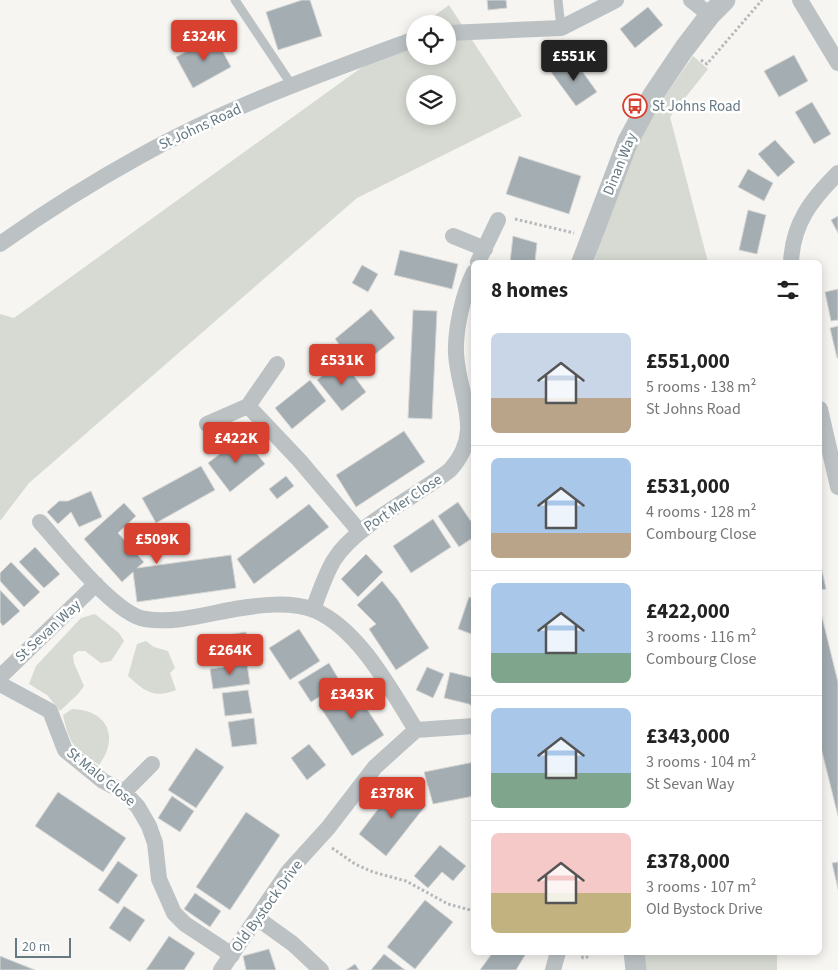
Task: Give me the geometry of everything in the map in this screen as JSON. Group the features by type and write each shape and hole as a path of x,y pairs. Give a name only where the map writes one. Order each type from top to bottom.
{"street":[{"path":"456,33 561,28 616,0"},
{"path":"691,0 710,15"},
{"name":"Dinan Way","path":"583,260 628,140 653,95 684,48 710,15 725,0"},
{"path":"800,0 838,63"},
{"name":"St Johns Road","path":"0,244 142,155 217,118 406,43"},
{"path":"791,260 792,248 801,217 820,191 838,173"},
{"path":"453,236 482,256 497,223"},
{"name":"Port Mer Close","path":"313,610 335,559 360,532 426,490 450,470 461,458 467,447 468,418 459,373 456,344 471,277"},
{"path":"207,424 248,406 277,364"},
{"path":"248,406 300,461 360,532"},
{"path":"822,418 838,487"},
{"path":"40,522 96,584 121,607 144,619 178,619 255,606 286,605 313,610 334,622 355,642 373,663 416,730 471,726"},
{"name":"St Sevan Way","path":"0,678 96,584"},
{"name":"St Malo Close","path":"0,684 50,711 65,750 103,781 124,792 138,807 149,826 155,843 159,879 174,913 185,924 232,955"},
{"name":"Old Bystock Drive","path":"221,970 288,872 376,766 416,730"},
{"path":"124,792 152,764"},
{"path":"257,918 293,944 322,970"},
{"path":"553,970 557,955"},
{"path":"634,955 636,970"}],"lane":[{"path":"235,0 293,87"},
{"path":"558,0 561,28"}],"path":[{"path":"684,48 706,64 762,0"},
{"path":"497,223 513,218 575,233"},
{"path":"319,837 354,864 373,872 406,881 448,904 471,910"}],"shaded area":[{"path":"449,5 456,15 435,15"},
{"path":"456,16 522,116 357,198 29,483 0,521 0,314 14,318 406,35 406,65 456,65"},
{"path":"693,56 708,69 670,117 707,260 595,260 638,142 662,100"},
{"path":"95,614 119,633 124,641 111,661 101,663 85,651 78,651 73,655 74,663 84,686 60,711 47,695 29,684 36,666 81,618"},
{"path":"146,641 154,647 168,651 175,668 170,673 176,690 161,694 150,692 139,686 128,676 137,644"},
{"path":"72,709 94,714 106,726 109,744 99,765 78,750 68,734 63,715"},
{"path":"643,955 777,955 777,970 646,970"}],"building":[{"path":"302,0 310,0 322,36 278,50 266,12"},
{"path":"487,0 506,0 507,8 488,10"},
{"path":"648,7 663,25 635,48 620,29"},
{"path":"215,37 231,67 193,88 176,57"},
{"path":"794,55 808,81 779,97 764,71"},
{"path":"572,57 597,92 576,106 551,72"},
{"path":"812,102 831,134 814,144 795,112"},
{"path":"775,140 795,162 778,177 758,154"},
{"path":"519,156 581,176 569,214 506,194"},
{"path":"748,169 773,183 764,201 738,187"},
{"path":"748,210 766,215 757,254 739,250"},
{"path":"838,216 838,233 831,220"},
{"path":"513,236 537,243 535,260 510,260"},
{"path":"400,250 458,264 452,289 394,275"},
{"path":"362,265 378,274 368,292 352,283"},
{"path":"838,289 838,320 831,321 825,292"},
{"path":"371,309 395,338 358,368 335,339"},
{"path":"413,310 437,311 432,419 408,418"},
{"path":"838,326 838,358 837,358 830,328"},
{"path":"342,360 366,392 342,411 317,380"},
{"path":"310,380 326,401 292,429 275,408"},
{"path":"404,431 425,462 356,507 336,475"},
{"path":"243,436 265,464 230,492 208,463"},
{"path":"201,466 215,490 156,523 142,498"},
{"path":"286,476 294,486 277,499 269,489"},
{"path":"91,491 102,517 79,527 71,512 58,524 47,512 59,501 68,501"},
{"path":"458,502 471,522 471,539 459,547 438,516"},
{"path":"124,503 136,516 118,533 144,562 137,568 231,555 236,588 137,602 133,572 122,582 84,539"},
{"path":"309,504 329,527 254,584 237,559"},
{"path":"433,519 451,547 411,573 393,546"},
{"path":"35,547 60,574 44,588 19,562"},
{"path":"366,554 383,572 358,597 341,579"},
{"path":"11,562 40,592 24,607 0,581 0,573"},
{"path":"822,570 826,589 822,590"},
{"path":"382,581 397,599 429,648 396,670 369,629 376,624 357,605"},
{"path":"0,590 20,611 3,626 0,622"},
{"path":"469,597 471,598 471,634 458,629"},
{"path":"822,617 838,682 838,816 822,752"},
{"path":"299,629 320,661 290,680 269,648"},
{"path":"246,632 249,652 223,656 221,636"},
{"path":"329,663 341,683 311,702 298,682"},
{"path":"247,664 250,684 213,689 210,669"},
{"path":"427,667 444,674 433,698 416,690"},
{"path":"450,672 471,677 471,706 444,698"},
{"path":"351,685 384,735 352,756 319,705"},
{"path":"248,690 252,713 225,716 222,693"},
{"path":"254,718 257,744 232,747 228,722"},
{"path":"309,744 326,765 307,780 291,758"},
{"path":"196,748 224,767 196,808 168,790"},
{"path":"471,763 471,797 433,804 424,772"},
{"path":"398,783 426,805 386,856 359,834"},
{"path":"58,792 126,838 103,872 35,826"},
{"path":"172,796 194,811 180,832 158,818"},
{"path":"246,812 280,835 230,910 196,887"},
{"path":"440,845 466,866 453,881 442,872 428,888 414,876"},
{"path":"118,861 138,875 118,904 98,890"},
{"path":"838,862 838,889 832,863"},
{"path":"195,893 221,911 210,927 184,909"},
{"path":"425,900 453,922 415,969 387,947"},
{"path":"124,906 145,920 130,942 109,928"},
{"path":"169,936 195,953 184,970 146,970"},
{"path":"269,949 276,970 246,970 243,956"},
{"path":"384,954 405,970 371,970"},
{"path":"491,955 525,955 516,970 480,970"},
{"path":"0,956 35,970 0,970"},
{"path":"355,964 359,970 346,970"}],"place":[{"name":"St Johns Road","path":"635,106"}]}
